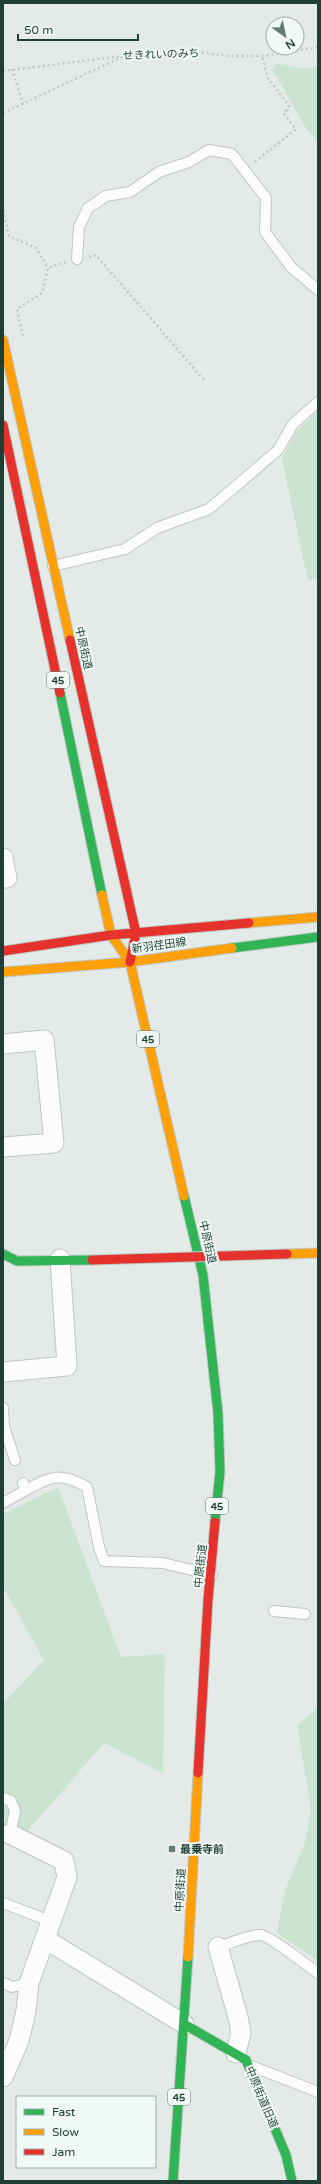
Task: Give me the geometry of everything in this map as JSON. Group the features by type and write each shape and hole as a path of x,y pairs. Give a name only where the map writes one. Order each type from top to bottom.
{"main road":[{"name":"中原街道","path":"3,340 136,932 130,962"},
{"name":"中原街道","path":"3,425 111,935 130,962 203,1275 218,1413 220,1471 212,1575 207,1608 184,2024 173,2181"},
{"name":"新羽荏田線","path":"3,951 136,932 318,917"},
{"name":"新羽荏田線","path":"3,972 130,962 318,937"},
{"path":"3,1254 17,1261 318,1253"},
{"name":"中原街道旧道","path":"184,2024 246,2060 250,2066 286,2155 292,2181"}],"street":[{"path":"3,858 7,878 3,878"},
{"path":"3,1044 44,1040 54,1143 3,1147"},
{"path":"3,1372 67,1366 60,1259"},
{"path":"3,2077 19,2041 26,2011 29,1983 67,1877 64,1861 10,1834"},
{"path":"48,1930 184,2024"},
{"path":"218,1947 238,2017 241,2033 236,2053"}],"lane":[{"path":"77,259 79,227 88,208 106,196 130,192 158,172 189,162 209,150 232,154 245,170 266,198 265,232 291,267 318,290"},
{"path":"53,566 124,549 157,528 208,509 278,450 293,424 318,402"},
{"path":"3,1408 4,1427 15,1460"},
{"path":"3,1503 24,1486 48,1478 73,1479 87,1487 99,1547 104,1561 163,1563 212,1575"},
{"path":"274,1612 305,1614"},
{"path":"3,1798 11,1802 15,1811 10,1834"},
{"path":"3,1903 48,1930"},
{"path":"218,1947 260,1935 271,1939 288,1954 318,1973"},
{"path":"3,1983 12,1987 29,1983"},
{"path":"250,2066 318,2092"}],"path":[{"name":"せきれいのみち","path":"3,71 125,56 190,51 229,56 262,56 318,47"},
{"path":"3,113 125,56"},
{"path":"245,170 296,129 284,114 289,106 268,78 262,56"},
{"path":"12,69 23,104"},
{"path":"3,210 9,236 36,248 48,268 42,293 17,309 24,340"},
{"path":"48,268 77,259 96,256 204,380"}],"green space":[{"path":"277,63 305,69 318,66 318,142 304,125 271,70"},
{"path":"318,410 318,578 308,580 282,460 294,434"},
{"path":"58,1487 121,1657 165,1654 163,1773 104,1743 25,1834 3,1842 3,1704 44,1660 3,1587 3,1514"},
{"path":"318,1707 318,1961 277,1933 285,1891 305,1843 311,1809 297,1725"}],"traffic: fast":[{"path":"60,693 102,895"},
{"path":"232,948 318,937"},
{"path":"184,1196 203,1275 218,1413 220,1471 215,1522"},
{"path":"3,1254 17,1261 92,1260"},
{"path":"173,2181 188,1957"},
{"path":"184,2024 246,2060 286,2155 292,2181"}],"traffic: slow":[{"path":"3,340 70,640"},
{"path":"102,895 111,935 130,962 184,1196"},
{"path":"249,923 318,917"},
{"path":"3,972 130,962 232,948"},
{"path":"287,1254 318,1253"},
{"path":"188,1957 198,1773"}],"traffic: jam":[{"path":"3,425 60,693"},
{"path":"70,640 136,933 130,962"},
{"path":"3,951 111,935 249,923"},
{"path":"92,1260 287,1254"},
{"path":"198,1773 208,1600 215,1522"}],"place":[{"name":"最乗寺前","path":"172,1849"}]}
